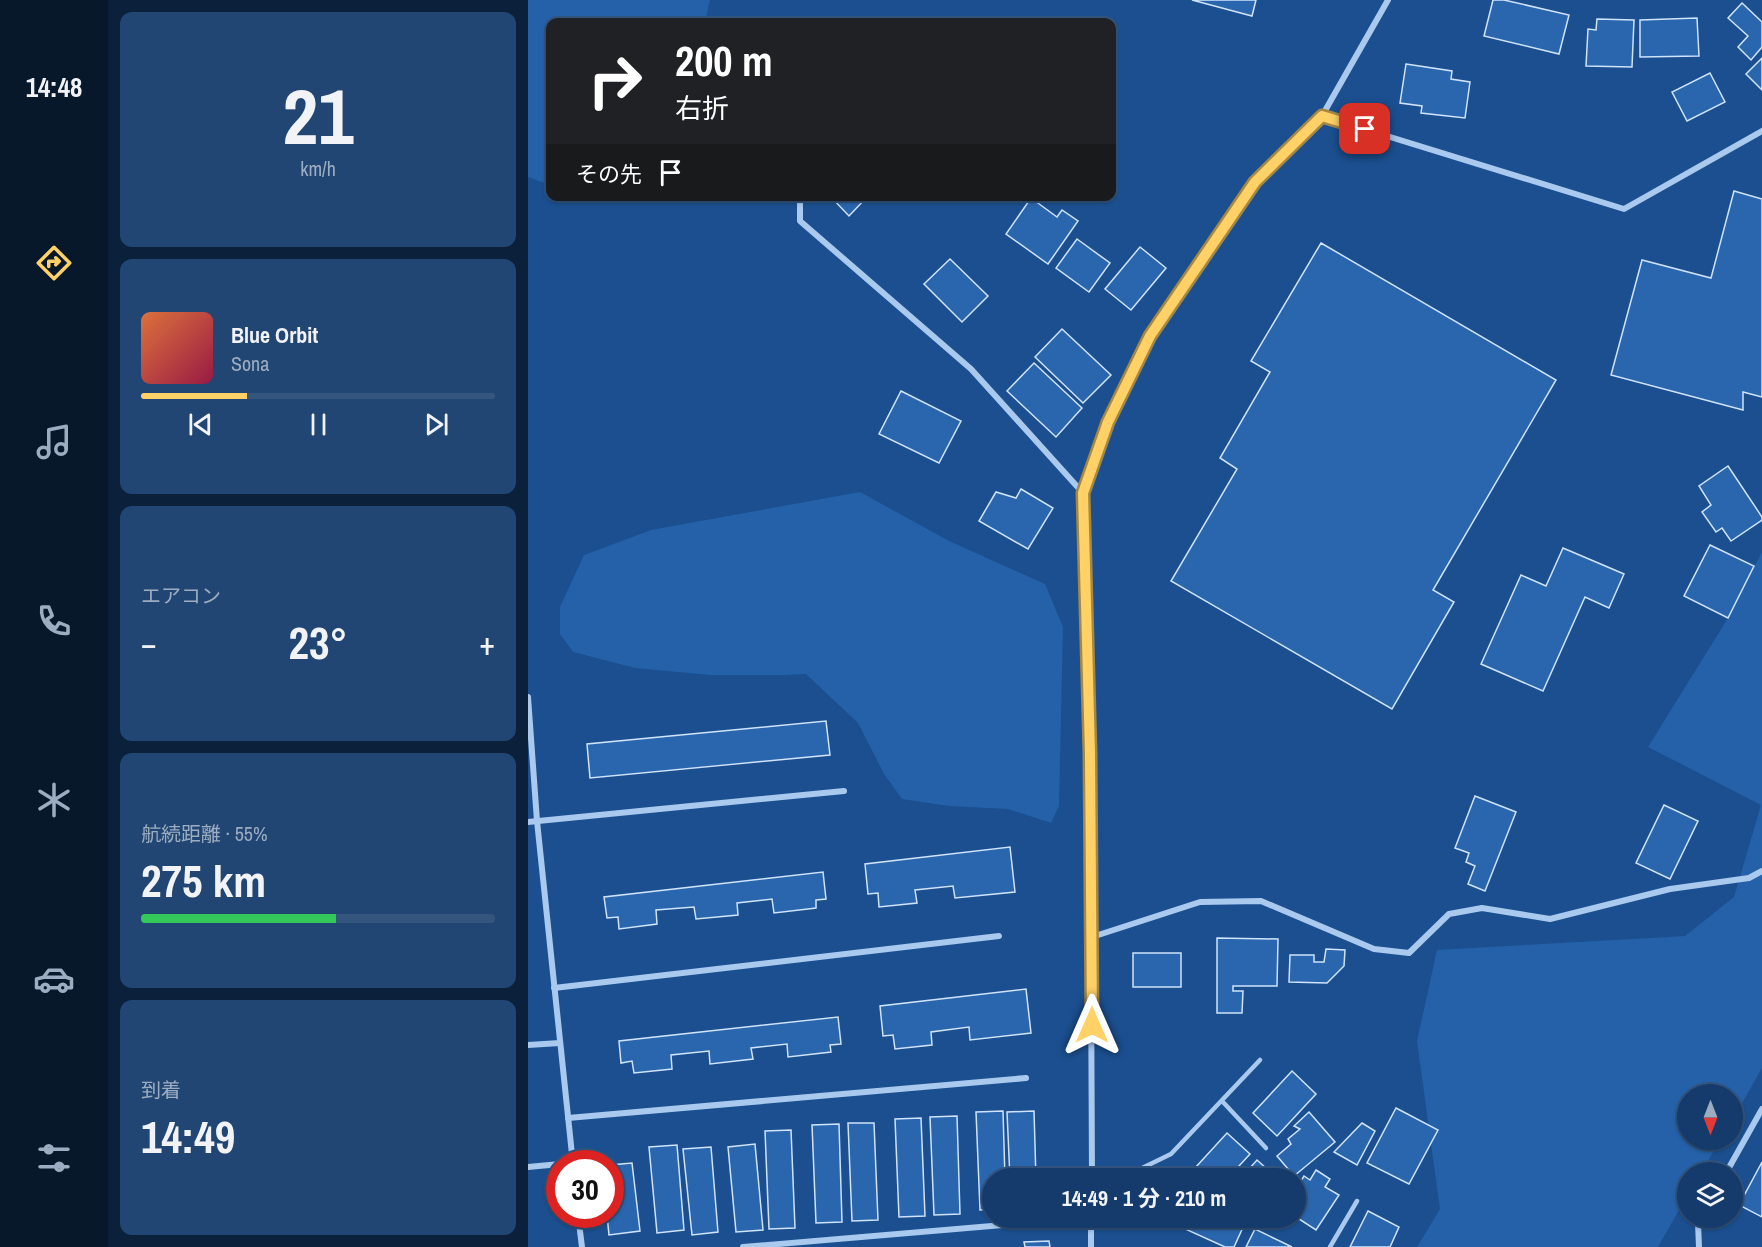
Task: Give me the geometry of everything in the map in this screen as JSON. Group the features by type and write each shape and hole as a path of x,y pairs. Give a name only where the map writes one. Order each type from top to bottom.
{"street":[{"path":"1092,1168 1090,753 1083,493 1108,422 1150,336 1255,182 1322,116 1388,0"},
{"path":"1322,116 1624,209 1762,131"},
{"path":"800,201 800,221 971,369 1083,493"},
{"path":"528,697 537,821 571,1150"},
{"path":"528,822 844,792"},
{"path":"1092,937 1200,902 1261,901 1374,949 1409,953 1449,914 1482,908 1550,919 1670,889 1749,878 1762,871"},
{"path":"554,988 999,936"},
{"path":"528,1045 560,1043"},
{"path":"568,1118 1026,1078"},
{"path":"1732,1162 1762,1109"},
{"path":"528,1167 546,1165"},
{"path":"743,1247 982,1227"},
{"path":"580,1228 582,1247"},
{"path":"1091,1228 1091,1247"},
{"path":"1698,1228 1699,1247"}],"lane":[{"path":"1142,1168 1172,1154 1260,1060"},
{"path":"1222,1101 1266,1148"},
{"path":"1330,1247 1357,1201"}],"shaded area":[{"path":"528,0 710,0 706,18 546,18 546,184 528,177"},
{"path":"860,492 949,541 1045,584 1063,627 1059,806 1051,823 1008,809 949,806 902,799 884,774 858,723 806,674 710,675 635,668 573,652 560,634 560,607 584,555 651,530"},
{"path":"1762,552 1762,1068 1743,1101 1743,1084 1677,1084 1677,1150 1714,1150 1707,1162 1677,1162 1677,1214 1658,1247 1417,1247 1440,1209 1417,1041 1437,950 1685,936 1734,897 1761,805 1648,747 1728,618"}],"building":[{"path":"1192,0 1256,0 1252,16"},
{"path":"1493,0 1504,0 1569,15 1559,54 1484,36"},
{"path":"1742,3 1762,22 1762,47 1751,60 1738,47 1748,36 1728,18"},
{"path":"1697,18 1699,56 1640,57 1640,20"},
{"path":"1597,19 1634,20 1632,67 1586,66 1588,29 1596,30"},
{"path":"1762,58 1762,90 1746,74"},
{"path":"1406,64 1452,71 1451,79 1470,82 1465,118 1421,113 1422,106 1400,103"},
{"path":"1710,73 1725,102 1687,121 1672,92"},
{"path":"1734,191 1762,199 1762,397 1743,392 1743,410 1611,375 1642,260 1711,278"},
{"path":"835,201 863,201 849,216"},
{"path":"1029,201 1035,201 1057,217 1062,210 1078,221 1048,264 1006,234"},
{"path":"1077,239 1110,263 1089,292 1056,268"},
{"path":"1321,243 1556,380 1433,590 1454,602 1392,709 1171,581 1237,469 1220,458 1270,372 1251,361"},
{"path":"1140,247 1166,268 1131,310 1105,289"},
{"path":"950,259 988,296 962,322 924,284"},
{"path":"1062,329 1111,375 1083,403 1035,357"},
{"path":"1034,363 1082,408 1056,437 1007,391"},
{"path":"901,391 961,421 939,463 879,434"},
{"path":"1728,466 1762,517 1762,520 1731,541 1722,528 1716,532 1702,512 1711,505 1699,486"},
{"path":"1021,489 1053,508 1028,549 979,521 996,492 1016,498"},
{"path":"1710,545 1754,566 1728,618 1684,596"},
{"path":"1563,548 1624,574 1609,608 1585,597 1543,691 1481,664 1521,575 1546,586"},
{"path":"826,721 830,755 590,778 587,744"},
{"path":"1475,796 1516,812 1485,891 1468,884 1475,866 1466,862 1469,853 1455,848"},
{"path":"1664,805 1698,821 1670,879 1636,863"},
{"path":"1010,847 1015,892 955,898 953,886 915,890 917,903 879,907 878,893 868,894 865,864"},
{"path":"823,872 826,899 816,900 816,908 774,913 772,899 737,903 738,915 696,919 694,907 656,910 657,924 619,929 618,917 607,918 604,897"},
{"path":"1217,938 1278,939 1277,986 1233,986 1233,991 1243,991 1242,1013 1217,1013"},
{"path":"1326,949 1345,950 1344,966 1327,983 1289,982 1290,955 1314,955 1314,962 1324,962"},
{"path":"1133,953 1181,953 1181,987 1133,987"},
{"path":"1026,989 1031,1033 970,1040 969,1027 931,1032 932,1045 895,1049 893,1035 883,1036 880,1006"},
{"path":"838,1017 841,1044 830,1045 831,1052 788,1057 787,1044 751,1048 753,1059 710,1064 709,1051 671,1055 672,1069 634,1073 632,1061 621,1063 619,1041"},
{"path":"1292,1071 1316,1094 1277,1136 1253,1113"},
{"path":"1396,1108 1438,1130 1409,1184 1367,1163"},
{"path":"1003,1111 1005,1168 982,1168 982,1210 980,1210 976,1112"},
{"path":"1034,1111 1036,1168 1010,1168 1007,1112"},
{"path":"1309,1112 1335,1142 1304,1168 1287,1168 1277,1156 1291,1144 1288,1139 1300,1129 1294,1126"},
{"path":"957,1116 960,1214 934,1215 930,1117"},
{"path":"921,1118 925,1216 899,1217 895,1119"},
{"path":"848,1123 874,1123 878,1220 852,1221"},
{"path":"1362,1123 1375,1131 1357,1165 1334,1152"},
{"path":"839,1124 842,1222 816,1223 812,1125"},
{"path":"791,1130 795,1228 769,1229 765,1131"},
{"path":"1227,1133 1250,1154 1237,1168 1195,1168"},
{"path":"755,1144 763,1230 736,1232 728,1147"},
{"path":"677,1145 684,1230 657,1233 649,1147"},
{"path":"711,1147 718,1232 692,1235 683,1149"},
{"path":"1257,1160 1266,1168 1250,1168"},
{"path":"1762,1162 1762,1217 1743,1207 1743,1198"},
{"path":"632,1163 640,1231 609,1235 608,1228 624,1228 624,1164"},
{"path":"1316,1170 1330,1179 1325,1187 1339,1195 1316,1230 1306,1224 1306,1177 1310,1180"},
{"path":"1368,1211 1399,1227 1390,1247 1350,1247"},
{"path":"1183,1228 1243,1228 1234,1247 1225,1247"},
{"path":"1255,1229 1292,1247 1246,1247"},
{"path":"1049,1241 1050,1247 1025,1247 1024,1242"}],"route":[{"path":"1092,1025 1090,753 1083,493 1108,422 1150,336 1255,182 1322,116 1365,129"}]}
